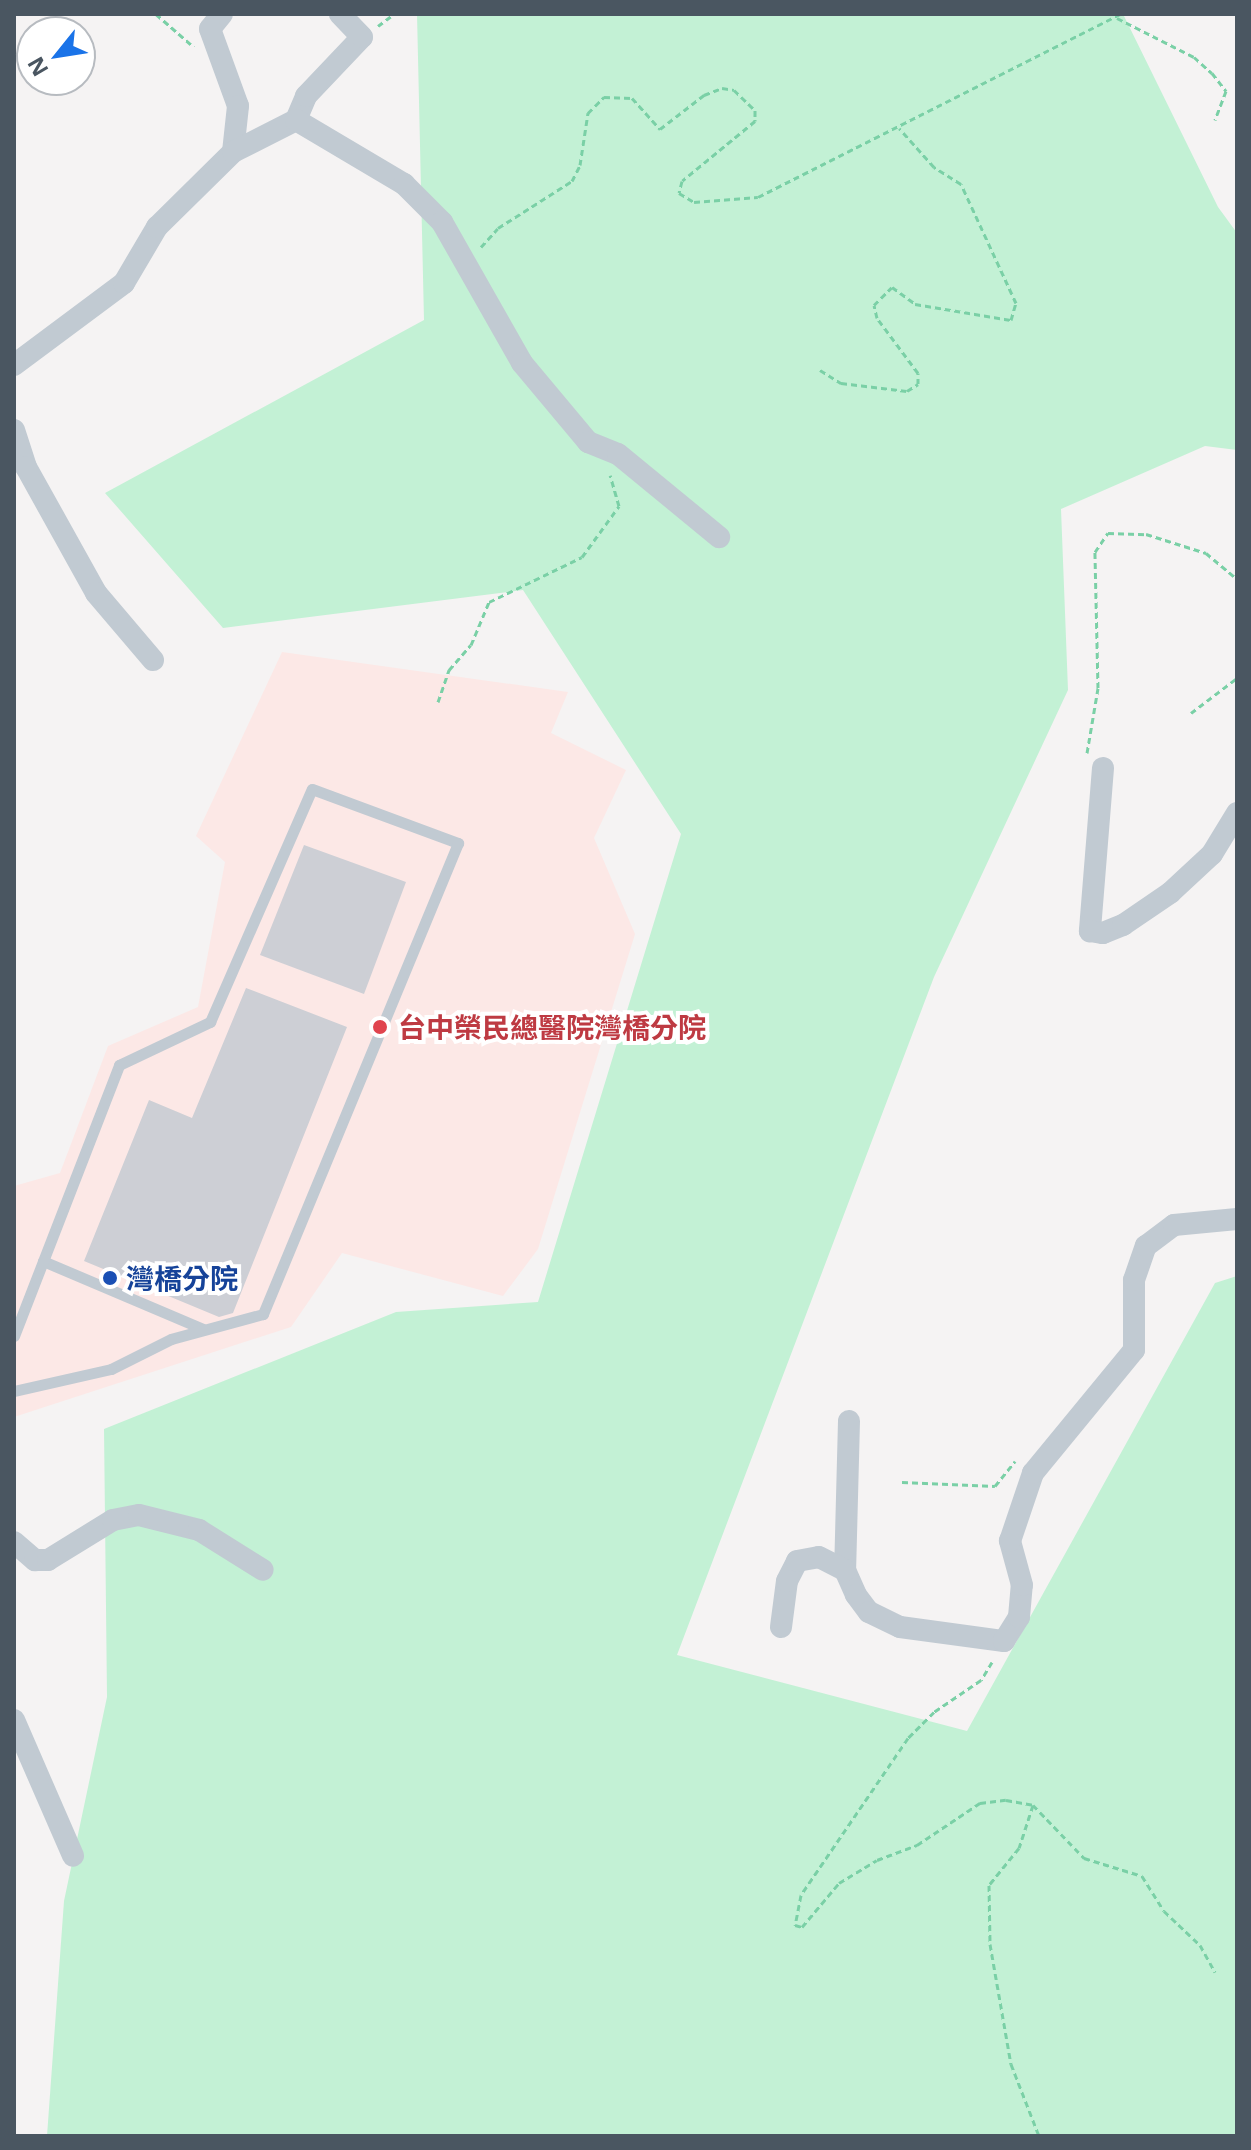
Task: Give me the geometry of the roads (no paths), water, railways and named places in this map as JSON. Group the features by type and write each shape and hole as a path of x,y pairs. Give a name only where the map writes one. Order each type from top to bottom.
{"street":[{"path":"222,14 210,29 238,106 233,152"},
{"path":"14,365 124,283 157,227 233,152 296,120 306,96 362,37 340,14"},
{"path":"296,120 404,184 442,222 468,262 522,363 588,442 618,454 719,537"},
{"path":"14,430 26,467 96,593 153,660"},
{"path":"1103,768 1090,931 1103,933 1123,925 1170,893 1212,854 1237,813"},
{"path":"849,1421 845,1570 869,1612 900,1627 1004,1641 1019,1617 1022,1585 1010,1541 1033,1473 1134,1350 1134,1280 1146,1246 1174,1225 1237,1219"},
{"path":"14,1542 35,1560 48,1560 102,1526 139,1515 199,1530 263,1570"},
{"path":"781,1627 787,1581 797,1561 819,1557 845,1570"},
{"path":"14,1720 73,1856"}],"lane":[{"path":"14,1336 119,1065 210,1022 312,789 458,843 263,1314 171,1339 111,1369 14,1391"},
{"path":"43,1261 204,1330"}],"place":[{"name":"台中榮民總醫院灣橋分院","path":"380,1027"},
{"name":"灣橋分院","path":"110,1278"}]}
